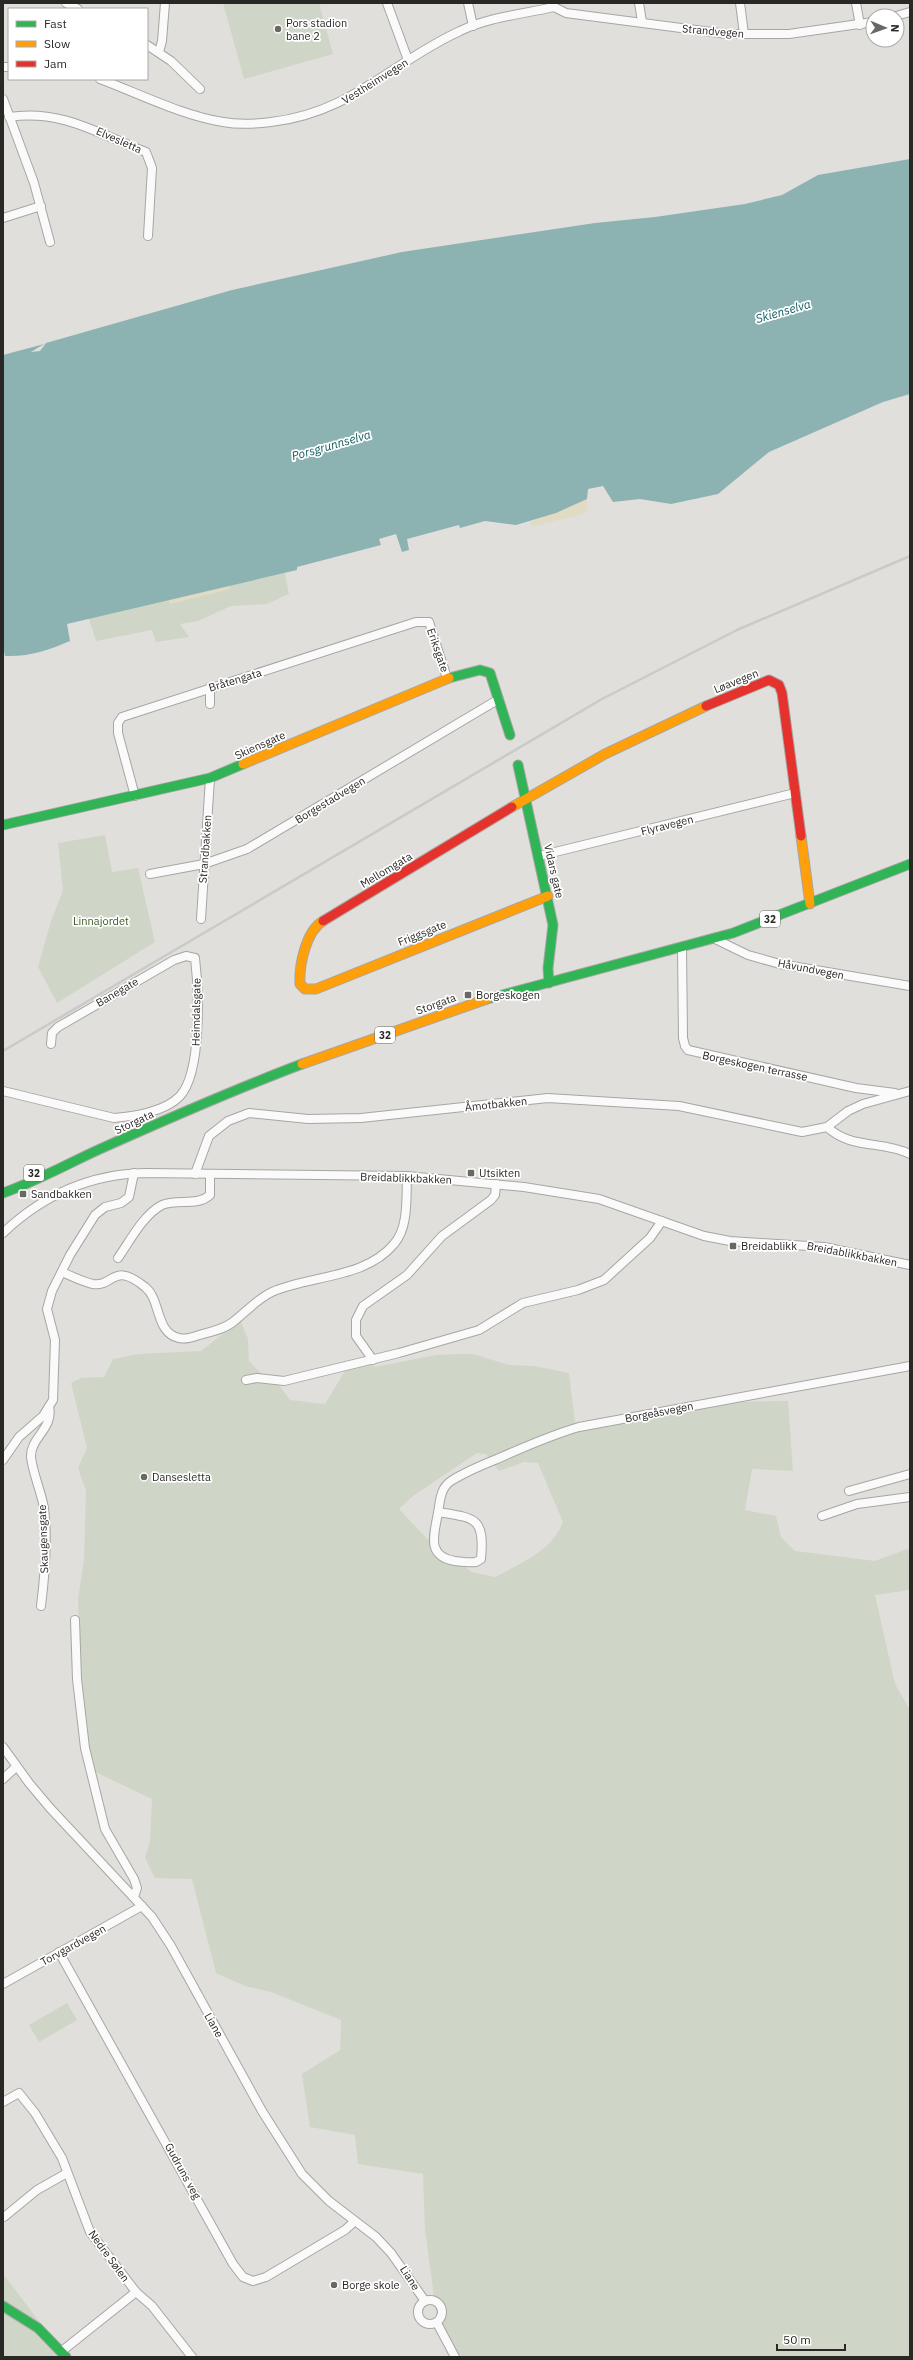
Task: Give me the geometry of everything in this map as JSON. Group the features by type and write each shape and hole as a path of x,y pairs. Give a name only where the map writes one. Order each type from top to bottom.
{"street":[{"path":"66,3 76,8"},
{"path":"159,52 165,20 165,3"},
{"path":"387,3 408,60"},
{"path":"468,3 473,26"},
{"path":"639,3 642,22"},
{"path":"740,3 744,34"},
{"path":"856,3 860,25"},
{"name":"Vestheimvegen","path":"103,80 194,115 223,122 254,124 298,118 338,104 448,36 473,26 554,5"},
{"name":"Strandvegen","path":"554,5 566,14 642,22 696,31 744,34 789,34 865,24"},
{"path":"148,46 159,52 200,89"},
{"path":"3,99 41,206 50,242"},
{"name":"Elvesletta","path":"9,116 42,115 66,119 86,125 146,152 152,168 148,236"},
{"path":"3,218 41,206"},
{"name":"Bråtengata","path":"135,796 118,733 118,723 122,717 210,687 416,622 428,622"},
{"name":"Eriksgate","path":"428,622 448,678"},
{"name":"Skiensgate","path":"3,825 210,778 448,678 485,670 490,673 499,700"},
{"name":"Løavegen","path":"526,798 647,732 769,680 779,685 782,693 810,904"},
{"path":"210,687 210,704"},
{"path":"499,700 510,735"},
{"name":"Borgestadvegen","path":"150,874 204,864 232,856 265,840 421,744 499,700"},
{"name":"Vidars gate","path":"518,765 548,896 553,925 554,941 547,961 549,983"},
{"name":"Strandbakken","path":"201,920 210,778"},
{"name":"Flyravegen","path":"539,856 795,793"},
{"name":"Mellomgata","path":"305,989 299,979 311,936 317,925 526,798"},
{"name":"Storgata","path":"3,1193 38,1180 66,1164 216,1096 256,1081 483,1000 715,940 910,864"},
{"name":"Friggsgate","path":"305,989 316,989 548,896"},
{"name":"Håvundvegen","path":"715,940 748,955 780,964 910,986"},
{"name":"Borgeskogen terrasse","path":"682,948 683,1038 685,1046 688,1050 856,1088 900,1093"},
{"name":"Banegate","path":"51,1044 52,1033 58,1027 174,960 186,956 195,958"},
{"name":"Heimdalsgate","path":"185,1089 192,1069 197,1031 195,958"},
{"name":"Storgata","path":"3,1090 114,1118 130,1117 166,1105 179,1097 185,1089"},
{"name":"Åmotbakken","path":"195,1174 198,1161 209,1136 228,1121 249,1113 308,1119 361,1118 548,1098 679,1106 802,1132 827,1127 848,1111 863,1104 910,1091"},
{"path":"827,1127 843,1139 894,1148 910,1154"},
{"name":"Storgata","path":"3,1185 66,1164"},
{"name":"Breidablikkbakken","path":"3,1233 33,1209 74,1186 112,1175 134,1173 407,1176 496,1184 581,1195 622,1206 693,1233 716,1239 824,1247 910,1265"},
{"name":"Skaugensgate","path":"42,1606 45,1573 44,1509 31,1457 33,1446 50,1418 49,1407 53,1393 55,1340 46,1309 62,1272 95,1215 100,1209 121,1203 128,1197 133,1183 134,1173"},
{"path":"118,1258 156,1210 169,1203 193,1202 206,1198 210,1195 210,1174"},
{"path":"62,1272 92,1284 98,1284 117,1274 126,1275 151,1292 162,1323 167,1331 179,1338 189,1338 224,1327 270,1293 283,1288 349,1271 387,1251 395,1243 402,1228 407,1176"},
{"path":"373,1360 356,1336 358,1312 362,1306 407,1275 442,1236 491,1200 494,1195 496,1184"},
{"path":"246,1380 257,1378 284,1381 373,1360 479,1330 523,1303 578,1290 604,1280 650,1238 662,1221"},
{"name":"Borgeåsvegen","path":"438,1512 466,1516 478,1525 483,1536 481,1559 471,1563 451,1560 441,1556 436,1551 433,1535 438,1512 443,1489 450,1482 559,1433 642,1415 910,1366"},
{"path":"3,1460 19,1437 49,1407"},
{"path":"849,1490 910,1474"},
{"path":"822,1516 857,1504 910,1497"},
{"path":"75,1620 77,1679 85,1748 105,1828 134,1879 137,1888 134,1897"},
{"name":"Liane","path":"3,1747 16,1767 50,1808 142,1906 171,1946 238,2070 291,2159 318,2191 391,2253 425,2301"},
{"path":"3,1779 16,1767"},
{"name":"Torvgardvegen","path":"3,1984 142,1906"},
{"name":"Gudruns veg","path":"60,1952 233,2264 243,2277 252,2281 266,2277 345,2230 355,2221"},
{"name":"Nedre Sølen","path":"3,2102 18,2093 51,2138 67,2173 90,2232 136,2292 64,2354"},
{"path":"4,2217 37,2190 67,2173"},
{"path":"136,2292 152,2306 192,2357"},
{"path":"425,2301 435,2301 439,2304 442,2314 437,2323 430,2325 421,2321 418,2310 425,2301"},
{"path":"3,2306 27,2320 64,2354"},
{"path":"437,2323 455,2357"}],"green space":[{"name":"Pors stadion bane 2","path":"223,3 319,3 333,54 244,79"},
{"path":"284,568 289,594 267,604 231,606 198,621 180,624 189,637 156,642 152,630 96,641 88,616"},
{"name":"Linnajordet","path":"105,835 112,872 138,868 155,942 57,1003 38,967 51,921 63,891 58,843"},
{"path":"240,1320 248,1339 249,1361 264,1377 273,1377 290,1400 325,1404 348,1366 364,1360 375,1367 436,1355 457,1354 473,1354 509,1365 534,1366 569,1373 575,1424 628,1415 708,1405 761,1401 788,1401 793,1471 752,1469 745,1510 776,1516 781,1537 795,1551 875,1561 910,1548 910,1590 875,1595 895,1684 910,1710 910,2357 452,2357 437,2318 425,2230 423,2174 358,2164 355,2135 310,2127 302,2074 340,2050 341,2020 271,1992 245,1986 216,1973 192,1879 155,1878 145,1858 150,1841 152,1799 91,1770 81,1698 78,1599 84,1559 86,1491 78,1468 87,1448 71,1383 81,1378 104,1377 113,1359 139,1354 201,1351","holes":["477,1453 486,1454 499,1471 524,1462 538,1463 563,1522 558,1532 544,1548 525,1561 495,1577 472,1572 432,1544 399,1509 413,1496"]},
{"path":"67,2003 77,2020 39,2042 29,2025"},
{"path":"3,2275 7,2279 66,2357 3,2357"}],"sand":[{"path":"587,499 587,509 583,514 531,527 530,522"},
{"path":"224,570 230,589 170,604 166,587"}],"water":[{"path":"910,159 910,394 883,402 769,452 718,494 671,504 640,499 613,502 603,486 588,489 587,499 556,513 516,525 485,521 460,528 459,525 407,539 409,550 402,552 396,534 379,539 381,545 297,567 297,570 67,624 70,641 39,652 5,656 3,646 3,355 44,344 31,352 40,351 46,343 232,290 402,252 595,223 655,217 745,204 782,195 818,175"}],"railway":[{"path":"3,1051 602,699 737,630 910,556"}],"traffic: fast":[{"path":"449,678 480,670 490,673 510,735"},
{"path":"3,825 210,778 243,764"},
{"path":"518,765 553,925 548,968 549,983"},
{"path":"487,999 733,933 910,864"},
{"path":"3,1193 40,1178 100,1149 175,1116 302,1064"},
{"path":"3,2306 38,2328 66,2357"}],"traffic: slow":[{"path":"243,764 449,678"},
{"path":"512,807 605,754 706,706"},
{"path":"801,836 810,904"},
{"path":"323,921 312,932 302,958 300,984 305,989 316,989 548,896"},
{"path":"302,1064 487,999"}],"traffic: jam":[{"path":"706,706 769,680 779,685 782,693 801,836"},
{"path":"323,921 512,807"}],"place":[{"name":"Pors stadion bane 2","path":"278,29"},
{"name":"Borgeskogen","path":"468,995"},
{"name":"Utsikten","path":"471,1173"},
{"name":"Sandbakken","path":"23,1194"},
{"name":"Breidablikk","path":"733,1246"},
{"name":"Dansesletta","path":"144,1477"},
{"name":"Borge skole","path":"334,2285"}],"water label":[{"name":"Skienselva","path":"783,311"},
{"name":"Porsgrunnselva","path":"331,445"}]}
